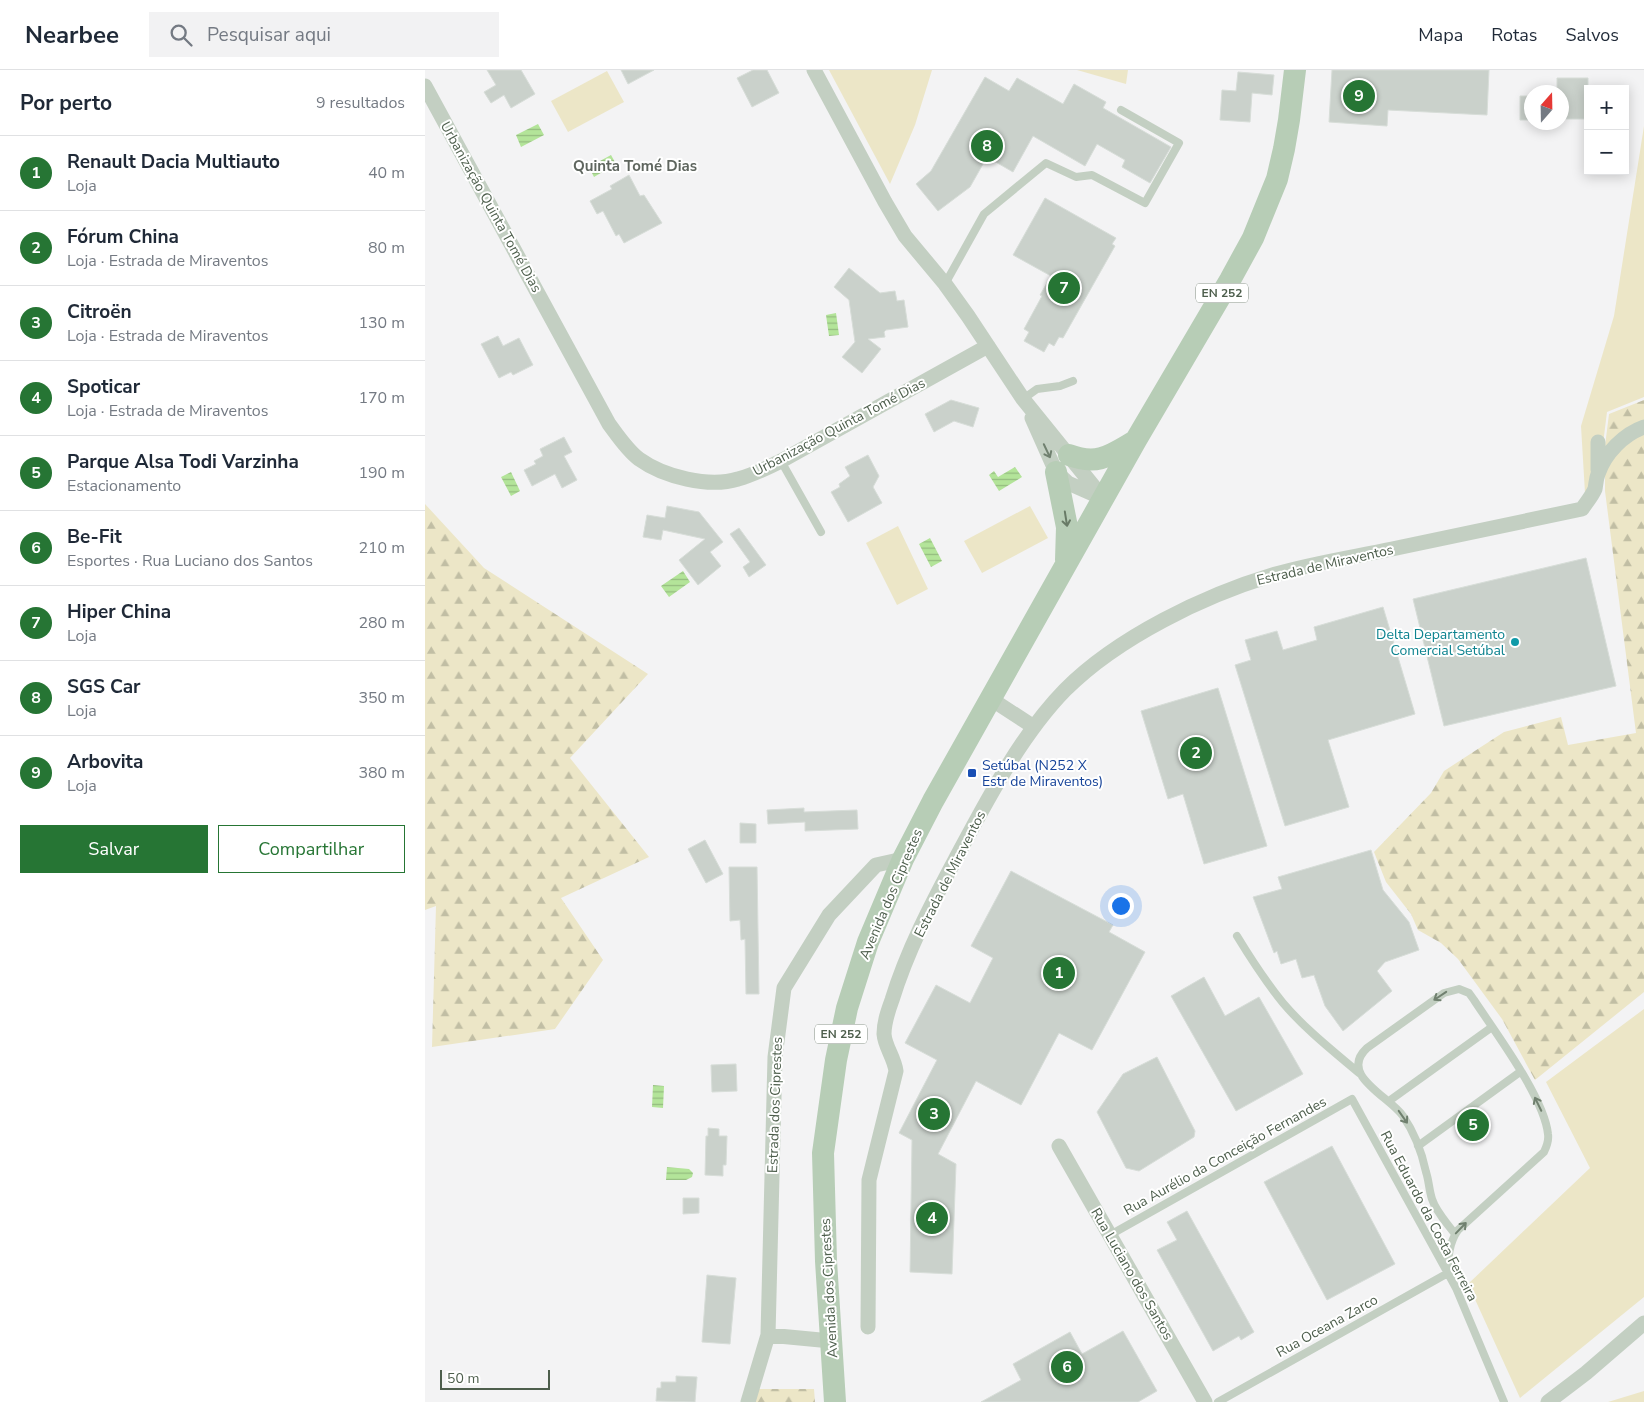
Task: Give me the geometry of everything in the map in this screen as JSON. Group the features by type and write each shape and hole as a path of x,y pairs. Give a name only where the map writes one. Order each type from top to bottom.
{"main road":[{"name":"EN 252","path":"991,699 1136,440 1230,280 1263,217 1277,179 1284,149 1295,70"},
{"path":"1065,566 1067,527 1063,463 1102,459 1136,440"},
{"name":"Avenida dos Ciprestes","path":"835,1402 823,1153 836,1060 847,1008 867,942 903,859 991,699"}],"street":[{"path":"814,70 905,236 945,284 1023,398 1063,463 1103,498"},
{"name":"Urbanização Quinta Tomé Dias","path":"425,86 609,424 624,444 639,459 665,472 694,480 710,482 736,480 760,472 988,346"},
{"path":"1023,398 1063,463 1068,483 1103,498"},
{"path":"1598,474 1605,458 1620,441 1635,430 1644,427"},
{"path":"1598,442 1598,474"},
{"name":"Estrada de Miraventos","path":"868,1327 869,1180 896,1071 894,1061 885,1044 884,1031 899,977 945,879 981,811 1034,727 1066,689 1094,665 1159,623 1241,585 1307,566 1581,509 1595,490 1598,474"},
{"path":"991,699 1034,727"},
{"name":"Estrada dos Ciprestes","path":"747,1402 768,1334 775,1057 784,988 829,915 876,865 903,859"},
{"name":"Rua Luciano dos Santos","path":"1059,1146 1205,1402"},
{"path":"1548,1402 1644,1322"},
{"path":"768,1334 831,1341"}],"lane":[{"path":"945,284 984,214 1046,163 1068,175 1076,177 1092,175 1145,203 1179,143 1121,110"},
{"path":"1023,398 1037,389 1059,386 1073,381"},
{"path":"781,462 821,532"},
{"path":"1237,936 1250,958 1283,1003 1302,1023 1402,1114 1418,1146 1427,1174 1432,1200 1455,1234"},
{"path":"1359,1073 1360,1058 1367,1048 1450,990 1459,989 1469,994 1492,1027 1520,1072 1544,1117 1548,1134 1547,1146 1541,1156 1455,1234 1450,1248 1448,1273"},
{"path":"1389,1101 1492,1027"},
{"path":"1418,1146 1520,1072"},
{"name":"Rua Aurélio da Conceição Fernandes","path":"1110,1235 1352,1099"},
{"name":"Rua Eduardo da Costa Ferreira","path":"1352,1099 1448,1273 1504,1402"},
{"name":"Rua Oceana Zarco","path":"1218,1402 1448,1273"}],"green space":[{"path":"829,70 932,70 915,125 890,184"},
{"path":"1077,70 1128,70 1126,84"},
{"path":"607,71 624,102 568,132 551,101"},
{"path":"1644,126 1644,397 1607,412 1603,444 1603,486 1585,493 1581,426 1614,316"},
{"path":"1644,400 1644,992 1535,1080 1502,1019 1458,959 1441,943 1418,930 1411,914 1386,882 1374,852 1431,793 1444,771 1504,732 1561,717 1568,745 1636,733 1605,491 1605,446 1609,414"},
{"path":"425,504 484,568 648,674 570,758 649,857 561,898 603,960 555,1029 432,1047 436,906 425,910"},
{"path":"1030,506 1048,538 982,573 964,541"},
{"path":"898,526 928,589 897,605 866,543"},
{"path":"1644,1009 1644,1297 1520,1398 1468,1284 1590,1168 1546,1082"},
{"path":"756,1389 814,1389 815,1402 753,1402"},
{"path":"1644,1391 1644,1402 1608,1402"}],"shaded area":[{"path":"538,124 544,135 521,147 516,135"},
{"path":"611,155 616,164 594,177 589,167"},
{"path":"836,313 839,335 829,336 826,315"},
{"path":"1015,467 1022,477 999,491 989,475 994,471 998,477"},
{"path":"511,472 520,491 511,496 501,477"},
{"path":"930,538 942,561 931,567 919,544"},
{"path":"683,571 690,582 669,597 661,586"},
{"path":"653,1085 664,1086 663,1108 652,1107"},
{"path":"667,1167 689,1169 693,1173 692,1177 686,1180 666,1180"}],"building":[{"path":"487,70 521,70 535,94 511,108 504,95 491,103 484,92 496,85"},
{"path":"621,70 654,70 628,84"},
{"path":"753,70 767,70 779,93 752,107 737,78"},
{"path":"1332,70 1489,70 1487,115 1388,110 1387,126 1329,122"},
{"path":"1238,72 1274,75 1272,95 1252,93 1250,122 1220,120 1222,90 1236,91"},
{"path":"985,77 1009,91 1017,78 1063,104 1074,84 1106,102 1103,108 1171,147 1150,183 1122,167 1125,160 1097,144 1085,166 1033,136 1013,172 987,157 970,187 938,211 916,184 931,171"},
{"path":"1557,78 1588,78 1588,85 1584,85 1584,119 1569,119 1569,85 1557,85"},
{"path":"1520,96 1524,96 1524,120 1520,120"},
{"path":"629,175 640,196 644,195 662,223 624,243 619,234 616,236 603,211 597,214 590,201 612,189 610,186"},
{"path":"1045,198 1116,238 1112,244 1115,246 1063,338 1059,337 1054,346 1049,343 1044,352 1024,341 1029,332 1024,329 1051,276 1013,255"},
{"path":"849,268 880,293 895,291 897,301 904,300 908,327 886,330 884,332 885,337 868,339 881,349 862,373 842,357 855,342 849,300 834,287"},
{"path":"498,336 503,346 519,338 533,365 513,375 511,372 499,378 481,344"},
{"path":"951,400 979,408 973,427 954,421 934,432 925,414"},
{"path":"564,437 572,452 564,456 577,480 562,488 555,474 532,486 524,470 536,464 534,461 543,456 540,449"},
{"path":"868,455 879,476 873,487 882,503 848,522 831,492 840,487 839,484 850,476 845,467"},
{"path":"667,506 699,512 723,542 710,552 721,566 698,585 679,560 705,539 663,530 661,540 643,537 647,515 665,518"},
{"path":"739,528 766,565 749,577 743,567 750,562 730,534"},
{"name":"Delta Departamento Comercial Setúbal","path":"1586,558 1616,686 1444,726 1413,599"},
{"path":"1383,607 1415,714 1328,740 1349,807 1285,826 1235,665 1251,660 1245,640 1277,631 1283,650 1317,640 1314,627"},
{"path":"1218,688 1267,846 1204,864 1183,794 1168,799 1141,711"},
{"path":"804,808 804,812 857,810 858,829 805,831 805,822 768,824 767,810"},
{"path":"740,823 756,824 756,843 740,843"},
{"path":"705,840 723,874 706,883 688,849"},
{"path":"1371,850 1383,890 1409,922 1419,950 1385,962 1377,971 1392,991 1343,1031 1325,1006 1314,975 1302,978 1296,959 1281,964 1277,951 1274,953 1253,897 1282,889 1278,877"},
{"path":"729,867 757,867 759,994 746,994 745,939 741,940 740,920 730,921"},
{"path":"1011,871 1113,925 1109,932 1145,952 1092,1050 1059,1033 1021,1105 976,1081 938,1154 956,1164 952,1274 910,1272 912,1140 899,1133 937,1060 905,1043 936,985 970,1003 993,958 971,946"},
{"path":"1204,977 1225,1016 1259,997 1303,1074 1236,1111 1171,996"},
{"path":"1157,1057 1195,1131 1194,1137 1139,1171 1126,1168 1097,1112 1123,1074"},
{"path":"736,1064 737,1091 712,1092 711,1065"},
{"path":"708,1128 719,1129 719,1136 727,1136 726,1165 723,1165 723,1176 705,1175"},
{"path":"1332,1146 1395,1264 1327,1300 1264,1182"},
{"path":"683,1198 699,1198 699,1213 683,1214"},
{"path":"1187,1211 1254,1332 1241,1340 1239,1336 1213,1351 1157,1250 1177,1240 1167,1222"},
{"path":"707,1275 736,1278 730,1344 702,1342"},
{"path":"1123,1331 1157,1391 1138,1402 981,1402 1021,1380 1013,1364 1070,1332 1082,1354"},
{"path":"676,1376 697,1377 695,1402 656,1401 657,1388 661,1388 661,1382 676,1382"}],"place":[{"name":"Arbovita","path":"1359,96"},
{"name":"SGS Car","path":"987,146"},
{"name":"Hiper China","path":"1064,288"},
{"name":"Delta Departamento Comercial Setúbal","path":"1515,642"},
{"name":"Fórum China","path":"1196,753"},
{"name":"Setúbal (N252 X Estr de Miraventos)","path":"972,773"},
{"name":"Renault Dacia Multiauto","path":"1059,973"},
{"name":"Citroën","path":"934,1114"},
{"name":"Parque Alsa Todi Varzinha","path":"1473,1125"},
{"name":"Spoticar","path":"932,1218"},
{"name":"Be-Fit","path":"1067,1367"}],"district":[{"name":"Quinta Tomé Dias","path":"635,166"}]}
